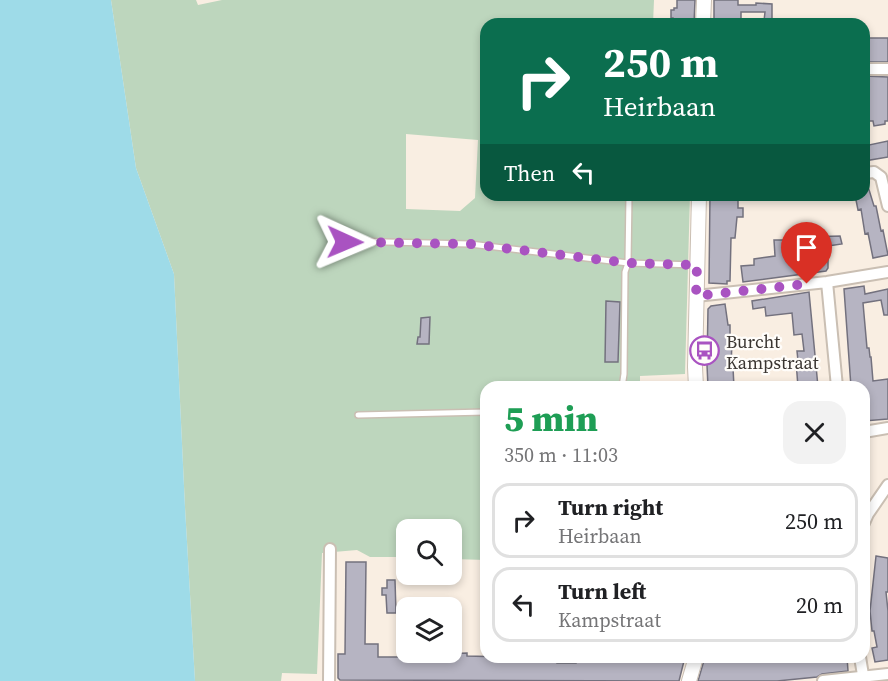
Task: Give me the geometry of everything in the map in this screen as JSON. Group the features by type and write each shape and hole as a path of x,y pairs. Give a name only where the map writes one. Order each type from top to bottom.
{"street":[{"path":"703,18 704,0"},
{"path":"870,69 888,69"},
{"path":"884,174 888,206"},
{"path":"696,381 699,201"},
{"path":"696,296 827,282 888,272"},
{"path":"827,282 836,381"},
{"path":"870,431 888,428"},
{"path":"870,511 888,485"},
{"path":"329,681 330,549"},
{"path":"689,681 694,663"},
{"path":"861,663 863,679"},
{"path":"823,681 863,679 888,674"}],"lane":[{"path":"622,381 629,201"},
{"path":"345,242 470,244 628,263 697,265"},
{"path":"358,415 480,412"}],"green space":[{"path":"111,0 196,0 198,5 222,0 654,0 653,18 480,18 480,201 690,201 685,374 640,376 640,381 480,381 480,560 462,559 462,519 396,519 396,557 370,557 357,550 322,553 317,674 282,673 281,681 195,681 174,274 136,168","holes":["406,134 478,140 475,198 460,211 406,209"]}],"water":[{"path":"0,0 111,0 136,168 174,274 195,681 0,681"}],"building":[{"path":"677,0 695,0 694,18 671,18 671,10 677,8"},
{"path":"714,0 738,0 738,5 772,4 772,18 764,18 765,12 741,12 741,18 714,18"},
{"path":"870,38 888,38 888,62 870,62"},
{"path":"870,76 888,77 888,121 885,121 885,124 874,126 873,121 870,121"},
{"path":"888,141 888,157 870,160 870,145"},
{"path":"870,193 874,206 876,206 881,231 883,230 888,255 873,258 868,233 865,234 861,209 858,210 856,201 870,201"},
{"path":"710,201 738,201 738,208 743,208 743,217 737,217 735,238 731,238 730,281 727,281 727,284 709,283"},
{"path":"840,236 842,244 828,246 826,271 743,282 741,266 754,265 754,259 775,256 774,240 805,240 805,237"},
{"path":"864,286 865,294 888,289 888,315 884,315 881,300 863,303 873,381 888,379 888,419 870,420 870,381 851,381 844,289"},
{"path":"809,292 817,381 798,381 797,351 804,351 802,334 794,335 792,313 766,316 765,307 753,309 752,301"},
{"path":"606,301 620,302 618,362 605,362"},
{"path":"725,304 728,325 730,325 730,340 732,340 731,368 733,368 734,381 708,381 708,309 711,306"},
{"path":"430,317 429,344 417,344 418,337 420,337 421,318"},
{"path":"876,556 888,558 888,592 886,592 888,660 875,662 872,648 877,647 874,631 872,631 870,611"},
{"path":"346,562 366,562 365,644 378,644 378,657 396,657 396,663 462,663 462,653 467,653 467,656 480,656 480,663 684,663 679,681 340,680 338,678 338,654 345,654"},
{"path":"387,580 395,580 396,613 387,613 386,595 382,595 382,588 387,588"},
{"path":"703,663 847,663 848,671 822,674 817,677 777,681 698,681"}],"place":[{"name":"Burcht Kampstraat","path":"705,351"}],"route":[{"path":"345,242 470,244 628,263 697,265 696,296 807,284"}]}
